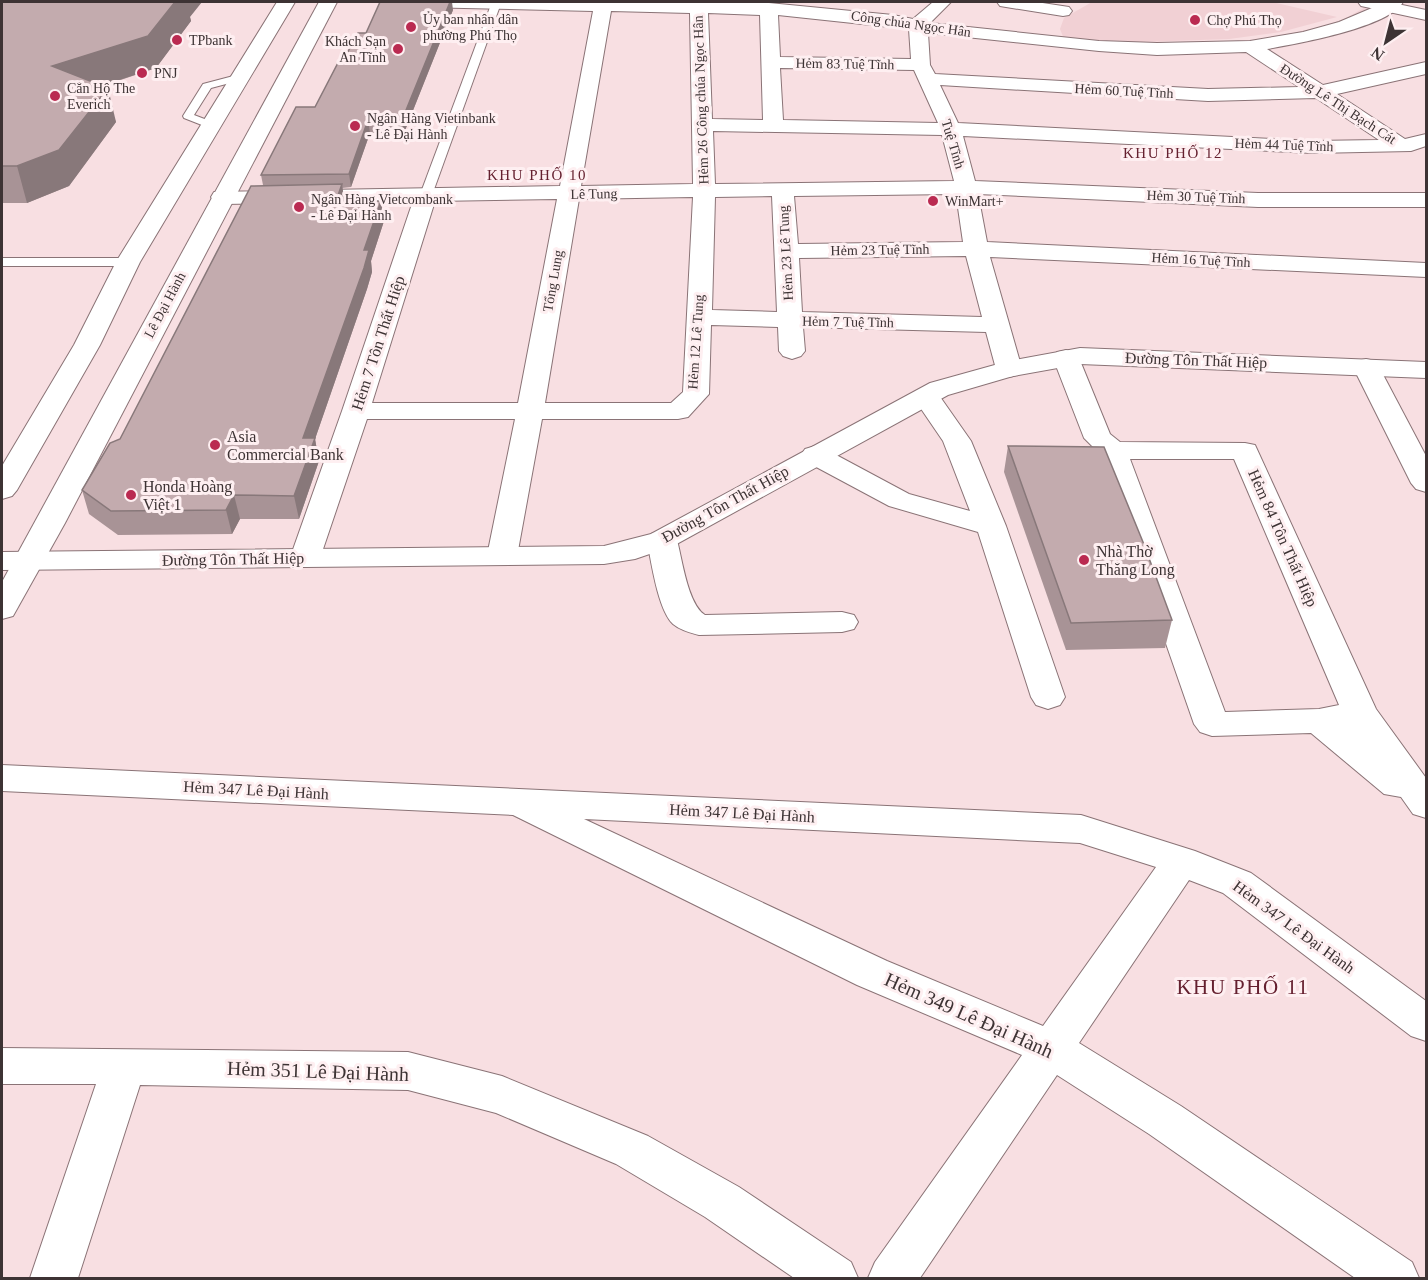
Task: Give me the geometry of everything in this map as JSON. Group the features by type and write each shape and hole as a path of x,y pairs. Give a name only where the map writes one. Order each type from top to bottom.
{"street":[{"path":"2,490 87,345 128,262 286,2"},
{"name":"Lê Đại Hành","path":"2,609 15,561 222,197 328,2"},
{"name":"Công chúa Ngọc Hân","path":"418,2 701,5 769,8 798,6 918,24 940,30 1044,41 1157,49 1250,46 1304,37 1345,26 1393,4"},
{"path":"918,24 943,2"},
{"path":"1006,2 1066,6 1044,41"},
{"path":"1367,2 1393,4 1426,15"},
{"name":"Tổng Lung","path":"502,556 532,411 568,194 603,4"},
{"name":"Hẻm 26 Công chúa Ngọc Hân","path":"701,5 701,125 704,192"},
{"path":"769,8 773,126"},
{"name":"Tuệ Tĩnh","path":"918,24 925,72 951,129 966,188 976,249 1009,369"},
{"name":"Đường Lê Thị Bạch Cát","path":"1250,46 1426,162"},
{"name":"Hẻm 83 Tuệ Tĩnh","path":"770,62 925,72"},
{"name":"Hẻm 60 Tuệ Tĩnh","path":"925,72 1208,95 1320,92 1426,68"},
{"name":"Hẻm 44 Tuệ Tĩnh","path":"701,125 951,129 1313,147 1401,146 1426,140"},
{"name":"Lê Tung","path":"222,197 966,188"},
{"name":"Hẻm 30 Tuệ Tĩnh","path":"966,188 1258,200 1426,200"},
{"name":"Hẻm 23 Lê Tung","path":"783,190 784,251 792,351"},
{"name":"Hẻm 12 Lê Tung","path":"356,411 678,411 696,394 704,192"},
{"name":"Hẻm 7 Tôn Thất Hiệp","path":"305,558 356,411 426,195"},
{"name":"Hẻm 23 Tuệ Tĩnh","path":"784,251 976,249"},
{"name":"Hẻm 16 Tuệ Tĩnh","path":"976,249 1426,270"},
{"name":"Hẻm 7 Tuệ Tĩnh","path":"699,317 998,325"},
{"name":"Đường Tôn Thất Hiệp","path":"15,561 604,555 624,552 662,540 939,389 1009,369 1080,356 1426,370"},
{"path":"1066,358 1098,438 1113,450 1212,724 1319,721 1360,713"},
{"path":"1366,367 1426,483"},
{"path":"926,397 957,441 991,526 1048,697"},
{"name":"Hẻm 84 Tôn Thất Hiệp","path":"1113,450 1245,451 1360,713 1426,807"},
{"path":"815,455 899,500 991,526"},
{"path":"662,540 675,595 685,617 699,625 842,622"},
{"name":"Hẻm 84 Tôn Thất Hiệp","path":"1319,721 1426,807"},
{"name":"Hẻm 347 Lê Đại Hành","path":"2,778 1081,829 1181,861 1237,883 1426,1024"},
{"name":"Hẻm 349 Lê Đại Hành","path":"514,802 872,973 1052,1049 1165,1120 1395,1278"},
{"path":"892,1278 1181,861"},
{"name":"Hẻm 351 Lê Đại Hành","path":"2,1066 408,1071 502,1095 588,1130 678,1175 767,1231 834,1278"},
{"path":"54,1278 124,1066"}],"lane":[{"path":"426,195 496,2"},
{"path":"2,261 128,262"}],"shaded area":[{"name":"Chợ Phú Thọ","path":"1092,2 1272,2 1337,17 1281,32 1229,39 1111,43 1231,43 1266,39 1324,26 1344,19 1364,8 1388,14 1360,27 1324,37 1282,45 1194,52 1064,39 1060,29 1064,18"}],"building":[{"name":"Căn Hộ The Everich","path":"2,2 175,2 148,36 52,66 108,88 59,150 17,166 2,166"},
{"path":"380,2 450,2 402,120 368,120 349,174 261,175 296,107 315,107 341,57 345,57 358,33 366,33"},
{"path":"342,184 336,201 381,201 364,250 369,250 364,268 303,438 315,438 294,496 234,495 226,510 111,511 82,490 110,443 120,439 251,186"},
{"name":"Nhà Thờ Thăng Long","path":"1008,446 1104,447 1172,620 1071,623"}],"place":[{"name":"Chợ Phú Thọ","path":"1195,20"},
{"name":"Ủy ban nhân dân phường Phú Thọ","path":"411,27"},
{"name":"TPbank","path":"177,40"},
{"name":"Khách Sạn An Tĩnh","path":"398,49"},
{"name":"PNJ","path":"142,73"},
{"name":"Căn Hộ The Everich","path":"55,96"},
{"name":"Ngân Hàng Vietinbank - Lê Đại Hành","path":"355,126"},
{"name":"WinMart+","path":"933,201"},
{"name":"Ngân Hàng Vietcombank - Lê Đại Hành","path":"299,207"},
{"name":"Asia Commercial Bank","path":"215,445"},
{"name":"Honda Hoàng Việt 1","path":"131,495"},
{"name":"Nhà Thờ Thăng Long","path":"1084,560"}],"district":[{"name":"KHU PHỐ 12","path":"1173,153"},
{"name":"KHU PHỐ 10","path":"537,175"},
{"name":"KHU PHỐ 11","path":"1243,987"}]}
